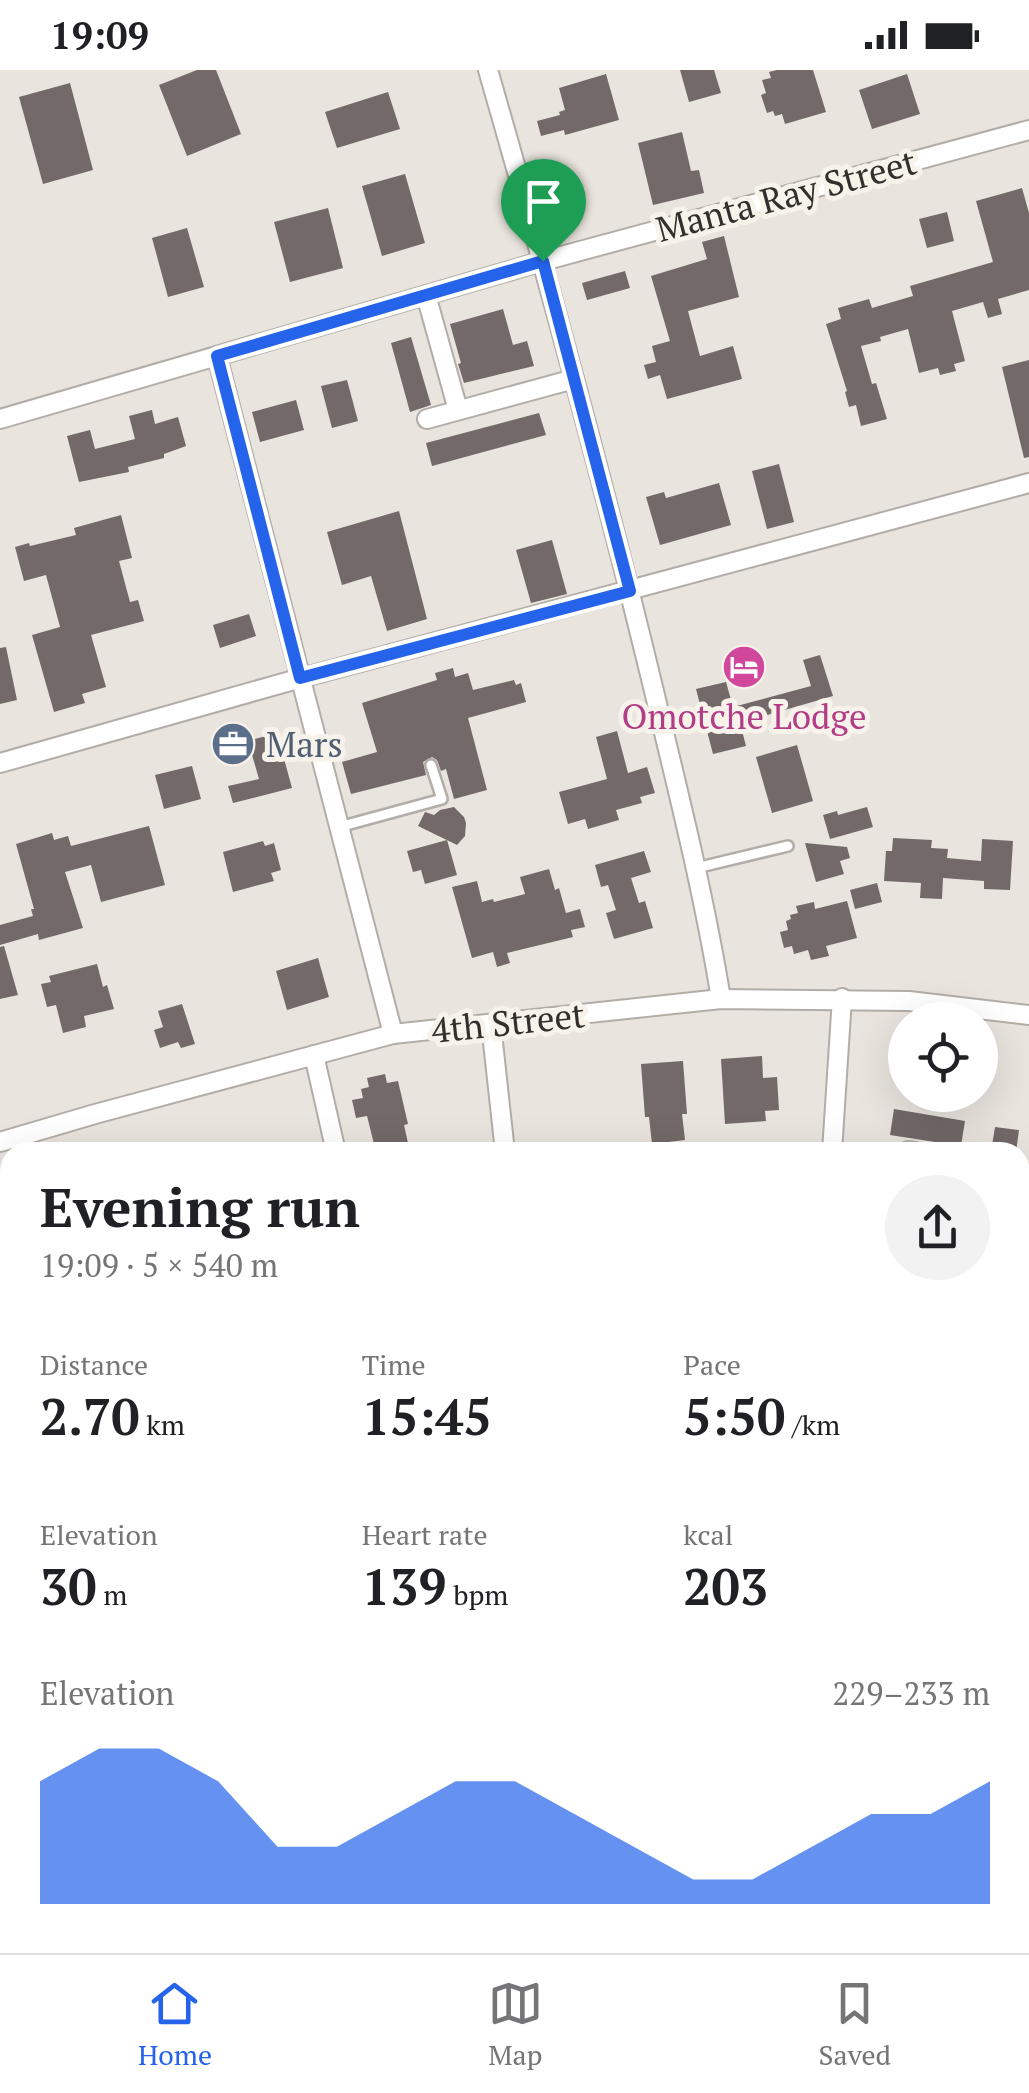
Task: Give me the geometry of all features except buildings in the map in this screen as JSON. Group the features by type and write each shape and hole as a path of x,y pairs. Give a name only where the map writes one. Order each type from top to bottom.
{"street":[{"path":"488,70 630,591 708,919 721,999"},
{"name":"Manta Ray Street","path":"0,420 543,261 1029,130"},
{"path":"426,295 458,410"},
{"path":"217,356 392,1034"},
{"path":"427,419 574,379"},
{"path":"0,763 300,678 1029,483"},
{"path":"833,1142 842,998"},
{"name":"4th Street","path":"0,1142 392,1034 721,999 909,1001 1029,1015"},
{"path":"492,1024 504,1142"},
{"path":"314,1055 334,1142"}],"lane":[{"path":"339,827 442,799 432,766"},
{"path":"696,868 788,846"}],"place":[{"name":"Omotche Lodge","path":"744,667"},
{"name":"Mars","path":"233,744"}],"route":[{"path":"543,261 630,591 300,678 217,356 543,261"}]}
